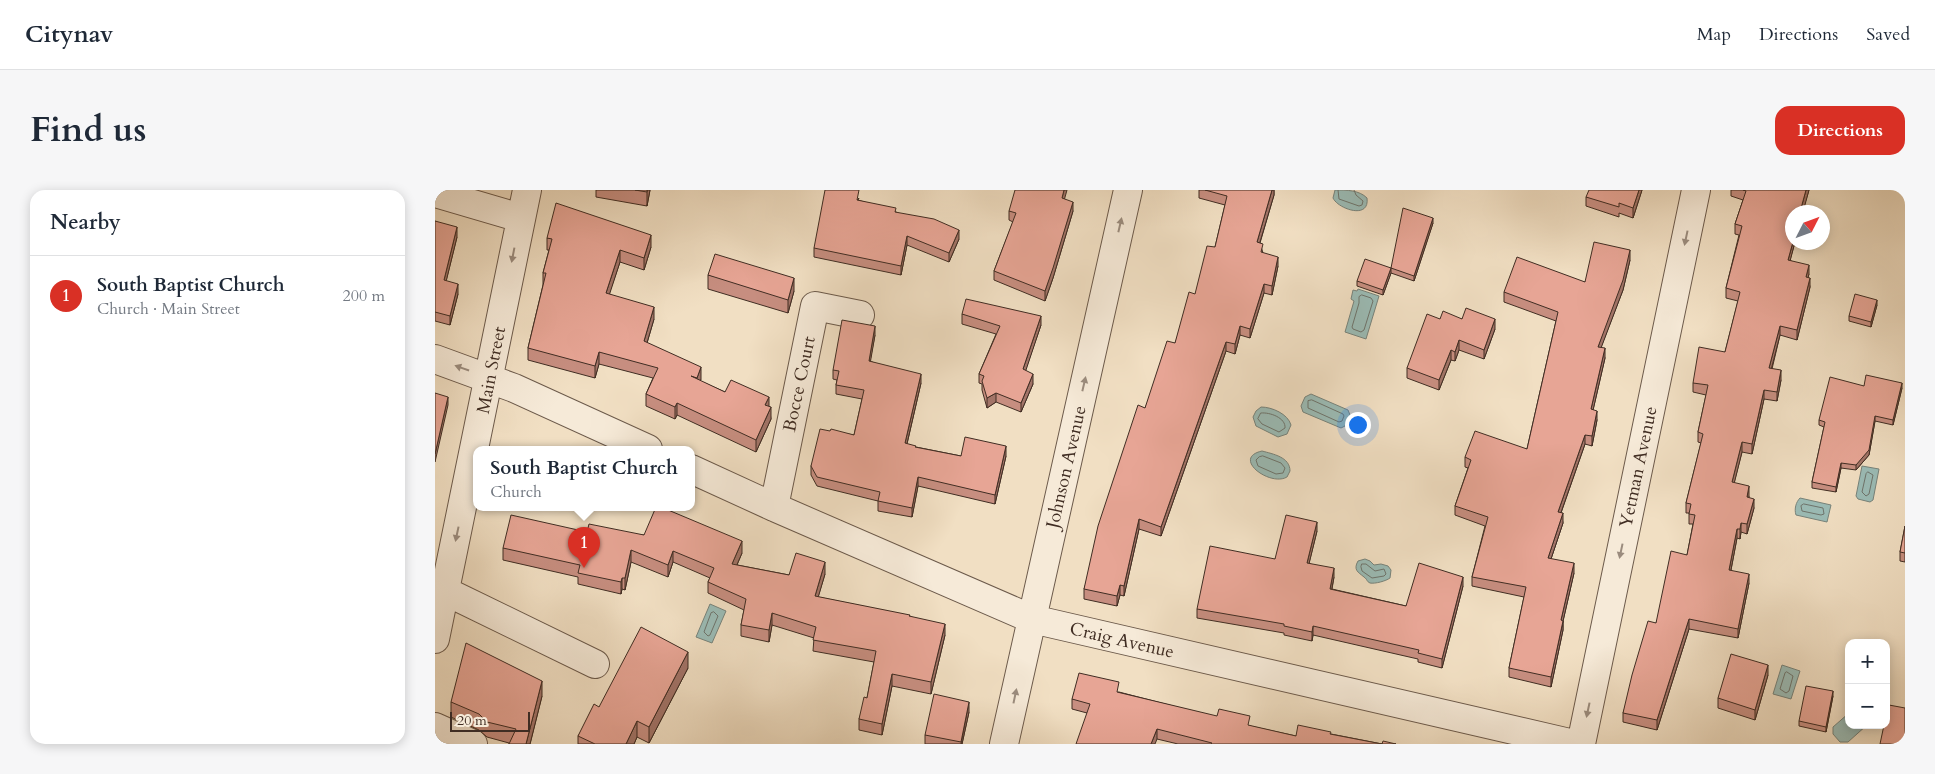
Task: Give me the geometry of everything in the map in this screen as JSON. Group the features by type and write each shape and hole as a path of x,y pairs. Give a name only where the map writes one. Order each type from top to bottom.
{"street":[{"name":"Main Street","path":"475,446 527,190"},
{"name":"Johnson Avenue","path":"1004,744 1128,190"},
{"name":"Yetman Avenue","path":"1581,744 1696,190"},
{"path":"435,193 521,218"},
{"name":"Bocce Court","path":"774,507 815,306 860,315"},
{"path":"435,358 489,377 641,446"},
{"name":"Main Street","path":"435,639 473,454"},
{"name":"Craig Avenue","path":"695,471 1032,619 1574,744"},
{"path":"445,590 595,664"},
{"path":"435,727 473,744"}],"water":[{"path":"1335,190 1348,190 1360,193 1367,198 1367,205 1359,211 1347,209 1333,198"},
{"path":"1358,289 1379,296 1366,339 1345,332 1354,301 1351,299 1353,290 1357,291"},
{"path":"1311,394 1348,410 1350,415 1345,426 1341,428 1303,412 1301,406 1305,397"},
{"path":"1261,407 1275,410 1287,418 1291,425 1287,434 1278,437 1256,426 1253,417"},
{"path":"1262,451 1271,453 1287,462 1290,471 1287,477 1280,479 1263,475 1252,465 1250,459 1253,455"},
{"path":"1862,466 1879,469 1873,500 1870,502 1858,499 1856,496"},
{"path":"1800,498 1831,505 1827,522 1796,515 1795,510"},
{"path":"1365,559 1374,565 1388,566 1391,570 1390,578 1377,583 1369,582 1356,569 1358,561"},
{"path":"710,604 726,611 712,643 696,637"},
{"path":"1782,665 1800,671 1791,699 1773,694"},
{"path":"1845,716 1845,729 1863,729 1848,742 1840,742 1833,734 1833,727"}],"building":[{"path":"825,190 859,190 857,200 896,208 895,212 934,219 959,230 949,253 907,236 901,266 814,248"},
{"path":"1015,190 1064,190 1062,198 1073,202 1045,291 994,271 1016,213 1009,211"},
{"path":"1205,190 1272,190 1257,242 1263,244 1261,252 1278,257 1272,286 1264,284 1250,329 1240,326 1235,344 1226,342 1161,527 1139,519 1124,586 1120,585 1117,596 1084,589 1098,526 1138,405 1145,408 1167,341 1175,343 1189,292 1195,294 1207,246 1215,247 1227,196"},
{"path":"1589,190 1639,190 1633,208 1619,203 1619,207 1586,197"},
{"path":"1743,190 1806,190 1802,205 1785,205 1785,250 1791,250 1788,260 1809,265 1806,277 1810,278 1797,330 1780,326 1769,368 1781,370 1777,392 1764,390 1752,444 1742,442 1732,482 1749,486 1747,497 1754,499 1747,524 1741,523 1740,529 1737,529 1729,570 1749,574 1738,629 1689,619 1657,720 1623,713 1648,621 1656,623 1671,551 1687,555 1695,515 1689,514 1691,504 1686,503 1703,434 1698,432 1708,385 1693,383 1699,347 1725,352 1740,292 1726,288 1742,226 1735,224 1746,191"},
{"path":"556,203 651,235 644,258 620,250 606,293 654,307 644,341 701,367 697,378 691,376 725,392 731,380 769,397 765,405 771,407 756,440 677,403 675,407 646,394 658,368 599,352 595,366 528,348 546,273 543,273 552,239 547,238"},
{"path":"1403,208 1433,218 1414,276 1391,268"},
{"path":"435,221 457,227 444,280 458,284 450,316 435,312"},
{"path":"1594,242 1630,250 1623,280 1598,347 1605,348 1591,409 1597,411 1592,436 1585,435 1558,512 1563,513 1548,558 1574,563 1551,677 1509,668 1526,587 1472,577 1488,517 1455,506 1471,460 1465,457 1475,431 1527,449 1558,312 1504,292 1517,257 1585,282"},
{"path":"715,254 794,278 788,300 708,275"},
{"path":"1365,259 1391,268 1383,290 1357,281"},
{"path":"1855,294 1877,300 1871,322 1849,316"},
{"path":"966,299 1041,316 1023,369 1033,374 1021,403 996,393 987,398 982,381 984,376 979,374 1000,326 962,314"},
{"path":"1466,308 1495,319 1484,350 1459,340 1455,352 1451,350 1439,380 1407,368 1427,314 1440,319 1443,311 1462,319"},
{"path":"842,320 875,326 869,361 921,374 905,443 915,447 961,456 965,437 1006,446 995,495 918,477 912,508 878,501 880,492 817,477 811,466 820,429 830,431 831,429 854,435 864,390 836,385 839,371 833,370"},
{"path":"1866,375 1902,383 1893,420 1875,416 1869,450 1856,465 1841,463 1836,487 1812,482 1825,422 1819,420 1830,377 1864,386"},
{"path":"435,393 448,397 435,454"},
{"path":"654,511 671,511 742,541 732,564 789,575 796,553 825,562 815,596 945,624 931,682 892,674 882,724 859,719 864,697 867,698 876,651 813,640 816,627 772,613 769,630 741,625 746,599 708,582 714,568 673,551 668,565 631,550 625,578 622,578 621,582 578,573 580,565 503,548 511,515 587,532 589,524 644,535"},
{"path":"1286,515 1317,522 1307,563 1334,568 1330,589 1406,606 1419,563 1463,577 1442,659 1418,653 1419,650 1313,626 1312,632 1284,626 1284,624 1197,609 1210,546 1275,559"},
{"path":"1905,526 1905,553 1900,552"},
{"path":"641,627 688,652 649,727 637,721 626,744 595,744 578,736 594,704 599,707"},
{"path":"466,643 542,681 526,744 509,744 516,729 487,722 479,714 451,702"},
{"path":"1731,654 1768,665 1755,710 1718,698"},
{"path":"1079,673 1119,682 1117,692 1217,716 1219,709 1250,716 1248,725 1296,736 1298,725 1331,732 1330,734 1382,744 1211,744 1157,729 1151,744 1076,744 1090,704 1072,699"},
{"path":"1806,686 1833,691 1826,727 1799,721"},
{"path":"934,694 969,702 961,742 925,735"},
{"path":"1890,705 1905,708 1905,744 1880,744 1883,729 1890,729"},
{"path":"1383,741 1396,744 1382,744"}],"place":[{"name":"South Baptist Church","path":"584,568"}]}
